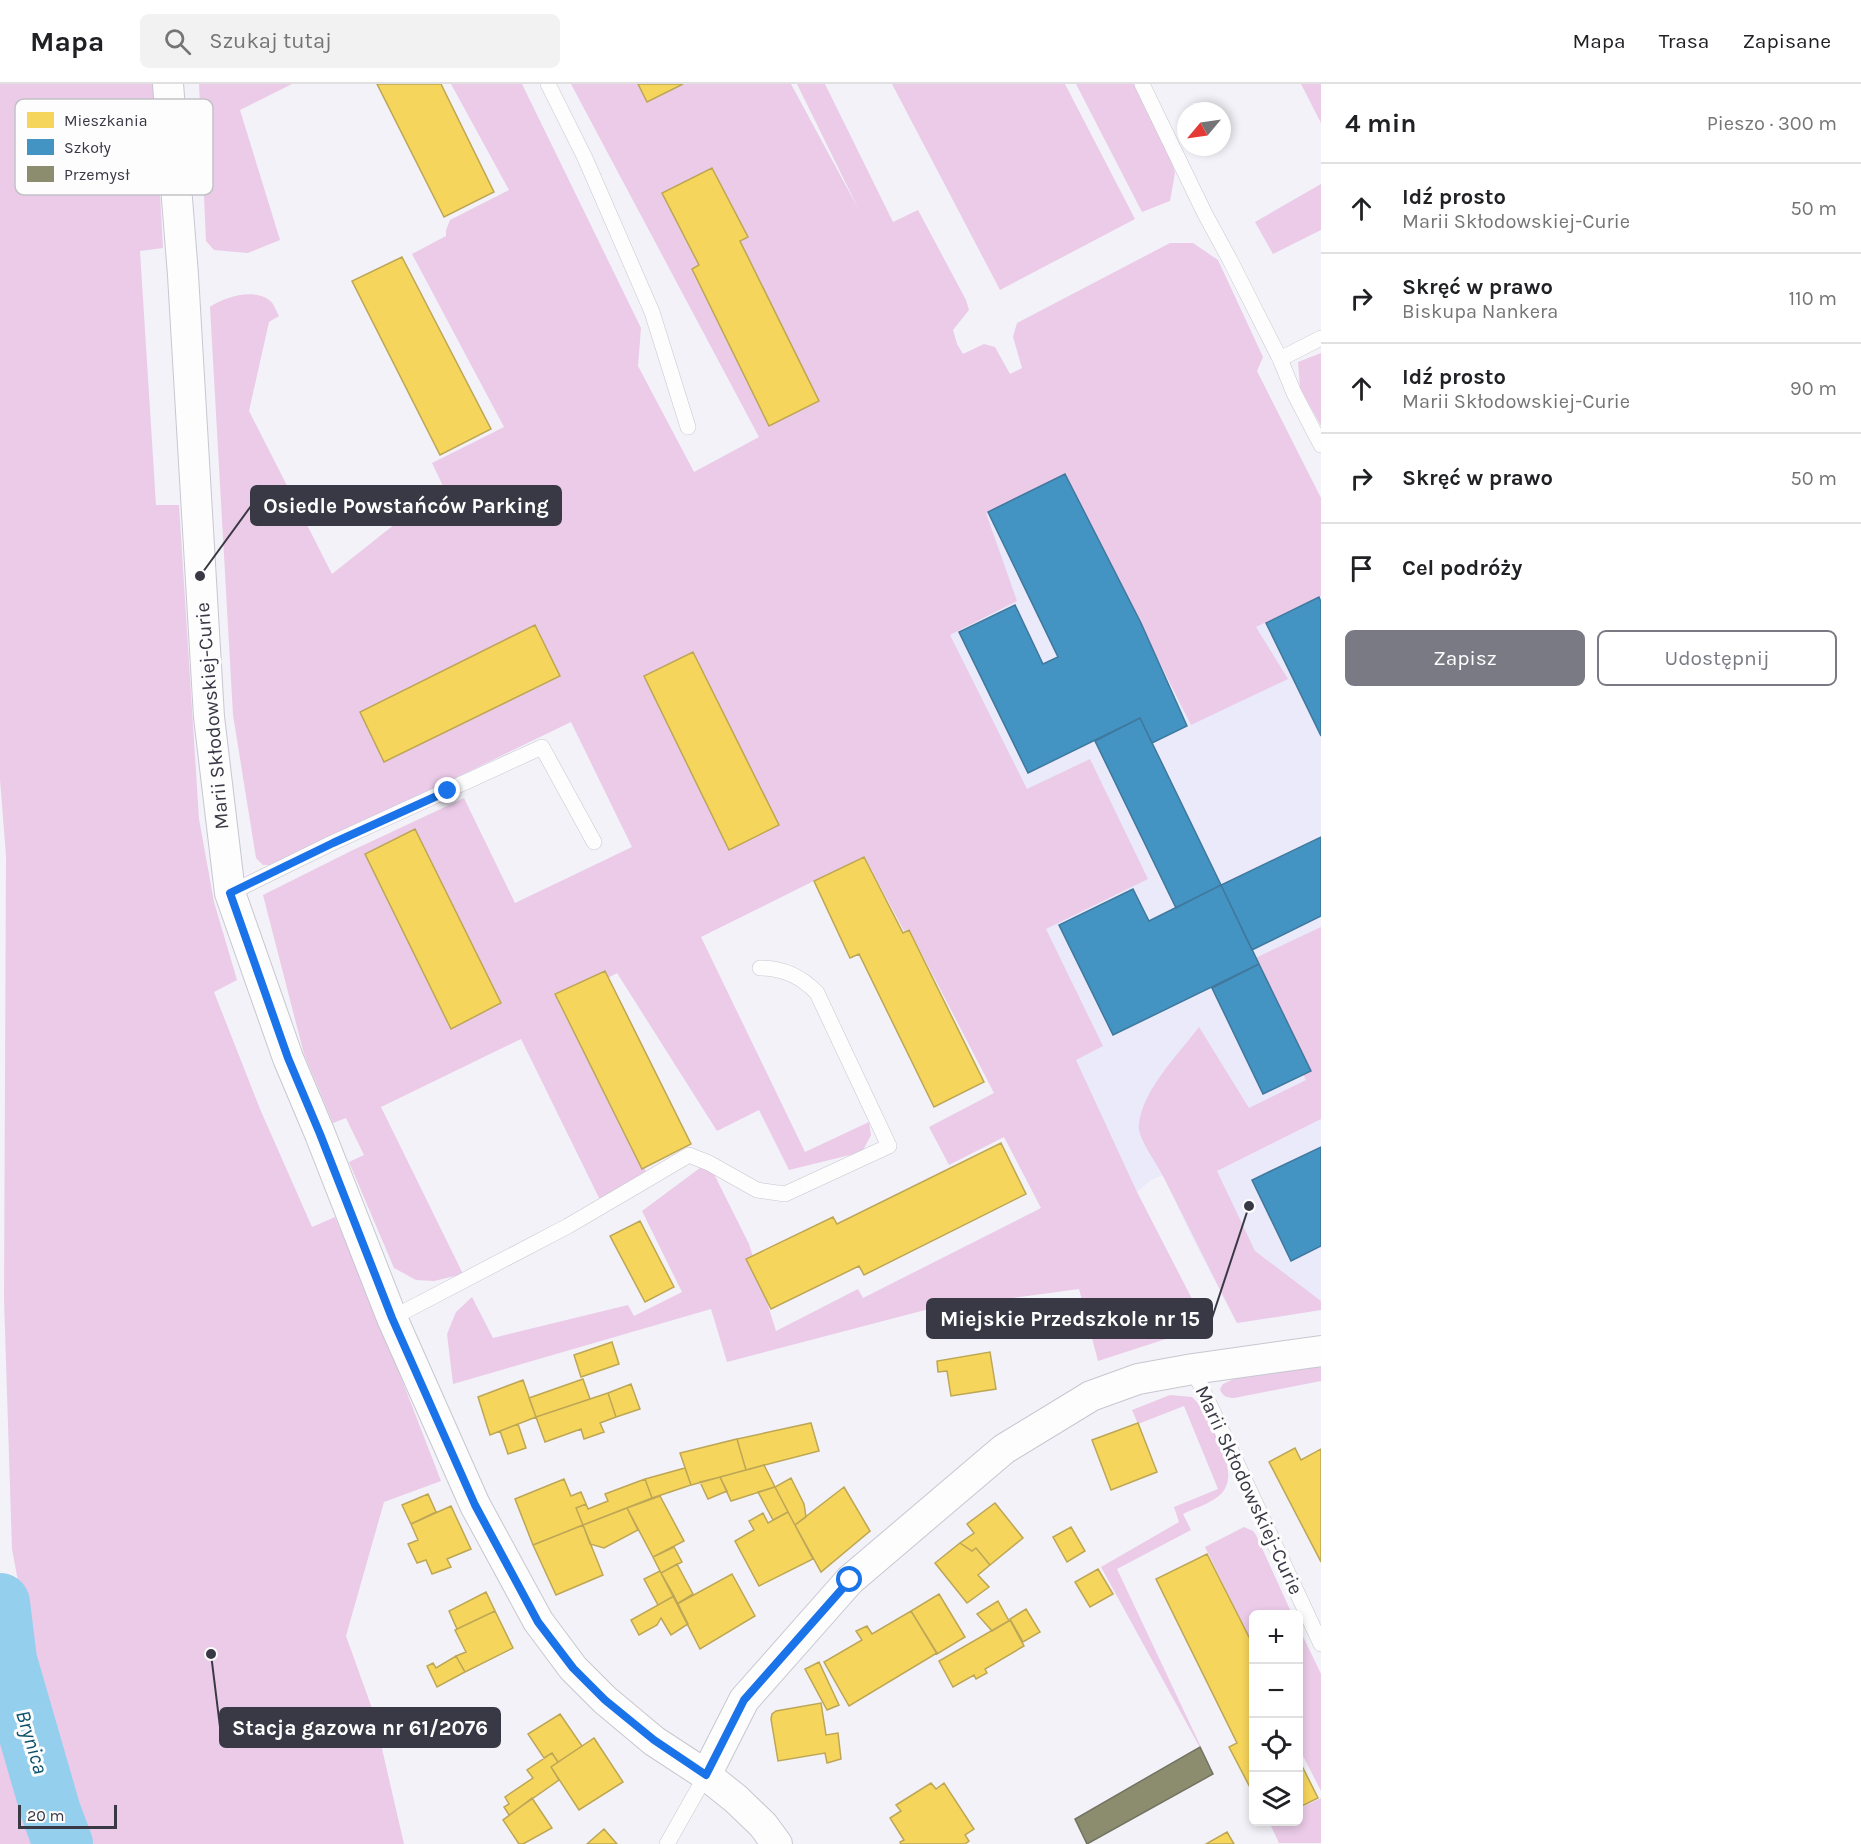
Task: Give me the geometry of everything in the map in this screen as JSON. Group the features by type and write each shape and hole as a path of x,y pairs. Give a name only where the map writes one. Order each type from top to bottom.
{"street":[{"name":"Marii Skłodowskiej-Curie","path":"168,84 169,99"},
{"name":"Marii Skłodowskiej-Curie","path":"177,195 208,717 230,893 288,1058 392,1318 475,1505 538,1622 573,1668 605,1700 654,1740 706,1775 763,1825 777,1844"},
{"name":"Marii Skłodowskiej-Curie","path":"706,1775 744,1700 850,1580 1004,1449 1091,1396 1138,1379 1321,1351"}],"lane":[{"path":"548,84 585,158 652,312 688,427"},
{"path":"1142,84 1321,445"},
{"path":"1280,359 1321,338"},
{"path":"230,893 542,747 594,842"},
{"path":"392,1318 568,1226 690,1155 757,1190 785,1194 889,1146 817,993 805,980 772,968 760,968"},
{"name":"Marii Skłodowskiej-Curie","path":"1193,1369 1321,1644"},
{"path":"667,1844 706,1775"}],"shaded area":[{"path":"0,84 154,84 155,99 15,99 15,195 160,195 163,248 140,251 156,505 179,505 199,819 214,902 237,980 214,992 260,1109 312,1227 335,1217 375,1310 441,1481 384,1502 346,1636 374,1714 404,1844 90,1844 74,1807 37,1683 12,1549 4,1299 6,856 0,779"},
{"path":"199,84 292,84 240,110 280,240 248,253 214,250 206,241 204,195 213,195 213,99 200,99"},
{"path":"451,84 522,84 641,328 638,366 694,472 759,437 571,84 791,84 859,210 797,84 825,84 893,222 918,210 966,300 969,310 953,330 963,354 984,344 995,347 1010,374 1022,368 1013,337 1017,323 1170,243 1193,243 1218,260 1263,357 1257,371 1321,498 1321,597 1256,627 1288,679 1191,725 1065,474 986,513 1017,601 950,635 1027,789 1090,759 1148,879 1046,929 1103,1046 1076,1060 1137,1192 1206,1326 1098,1361 1079,1289 929,1309 727,1362 711,1309 453,1384 447,1334 456,1312 472,1297 493,1338 628,1305 634,1316 682,1292 642,1211 708,1162 749,1244 776,1331 858,1289 863,1298 1041,1208 1004,1137 949,1165 929,1127 994,1093 909,929 904,931 864,856 701,937 805,1152 869,1122 871,1135 862,1152 789,1170 759,1110 717,1131 617,973 559,1004 651,1181 603,1206 521,1039 381,1107 463,1274 434,1281 416,1280 394,1268 349,1162 364,1155 346,1118 333,1123 304,1054 263,895 464,798 515,903 632,847 571,722 344,832 269,865 263,865 256,858 233,715 210,307 231,297 247,294 263,296 274,305 279,316 269,322 249,411 332,574 443,486 432,463 504,427 412,254 446,236 450,220 509,190"},
{"path":"892,84 1065,84 1135,219 1000,290"},
{"path":"1076,84 1134,84 1169,153 1175,173 1170,201 1142,212"},
{"path":"1301,84 1321,84 1321,123"},
{"path":"1321,184 1321,230 1273,254 1255,222"},
{"path":"1194,277 1321,498 1321,1310 1237,1323 1163,1175 1151,1180 1137,1192 881,761 1010,375"},
{"path":"1321,353 1321,426 1300,388 1298,362"},
{"path":"1321,927 1321,1119 1217,1171 1255,1251 1321,1301 1321,1310 1237,1323 1144,1142 1139,1123 1142,1110 1155,1085 1199,1027 1249,1108 1306,1080 1249,961"},
{"path":"1321,1366 1321,1381 1234,1398 1225,1396 1220,1389 1223,1384 1236,1378"},
{"path":"1170,1395 1192,1397 1198,1403 1222,1448 1228,1473 1227,1484 1217,1497 1183,1514 1191,1530 1117,1569 1209,1764 1101,1567 1179,1522 1174,1507 1218,1489 1184,1406 1138,1424 1132,1410"},
{"path":"1244,1527 1253,1531 1290,1610 1249,1610 1249,1637 1205,1547"},
{"path":"1303,1636 1321,1674 1321,1791 1303,1756"},
{"path":"0,1706 14,1786 41,1844 0,1844"},
{"path":"1321,1798 1321,1843 1279,1843 1271,1826 1303,1826 1303,1807"}],"building: Mieszkania":[{"path":"377,84 441,84 494,192 444,217"},
{"path":"638,84 683,84 647,102"},
{"path":"712,168 748,237 740,241 819,401 769,426 692,269 699,265 662,193"},
{"path":"402,257 491,429 440,455 352,281"},
{"path":"535,625 560,676 384,762 360,712"},
{"path":"693,652 779,825 729,850 644,676"},
{"path":"415,829 501,1003 451,1029 365,854"},
{"path":"864,857 903,933 909,930 984,1082 934,1107 859,954 850,958 814,881"},
{"path":"605,971 691,1144 642,1169 555,994"},
{"path":"1001,1143 1026,1194 864,1275 859,1266 771,1309 746,1259 833,1217 837,1224"},
{"path":"640,1221 674,1287 645,1302 610,1236"},
{"path":"612,1342 619,1364 581,1377 574,1355"},
{"path":"990,1352 996,1389 951,1396 947,1371 938,1372 937,1361"},
{"path":"583,1379 590,1399 536,1417 529,1398"},
{"path":"523,1380 536,1417 490,1435 478,1397"},
{"path":"631,1384 640,1409 616,1417 608,1393"},
{"path":"608,1393 616,1417 600,1423 604,1432 584,1439 581,1429 545,1442 536,1417"},
{"path":"811,1423 819,1451 746,1470 737,1439"},
{"path":"1138,1423 1157,1472 1111,1490 1092,1440"},
{"path":"518,1424 526,1448 508,1454 500,1431"},
{"path":"737,1439 746,1470 691,1485 680,1453"},
{"path":"1295,1448 1301,1460 1321,1449 1321,1562 1269,1462"},
{"path":"764,1465 775,1487 731,1501 720,1477"},
{"path":"685,1468 691,1485 652,1498 645,1479"},
{"path":"720,1477 727,1491 708,1499 700,1482"},
{"path":"791,1478 804,1504 806,1517 795,1525 775,1487"},
{"path":"564,1479 571,1496 581,1492 586,1504 576,1508 583,1525 533,1545 515,1499"},
{"path":"645,1479 652,1498 583,1525 576,1508 586,1504 588,1509 608,1501 605,1494"},
{"path":"775,1487 788,1512 773,1520 758,1492"},
{"path":"844,1487 870,1531 821,1572 795,1525"},
{"path":"428,1494 436,1512 411,1524 402,1505"},
{"path":"660,1496 684,1541 653,1557 627,1508"},
{"path":"995,1503 1023,1538 990,1565 976,1548 972,1551 960,1543 974,1533 967,1524"},
{"path":"451,1506 471,1549 447,1559 451,1567 432,1574 426,1560 417,1563 408,1544 418,1540 411,1524"},
{"path":"627,1508 638,1530 604,1548 590,1544 583,1525"},
{"path":"788,1512 813,1559 759,1586 735,1541 754,1530 749,1521 763,1513 768,1523"},
{"path":"583,1525 603,1575 556,1595 533,1545"},
{"path":"1071,1527 1085,1551 1067,1562 1053,1537"},
{"path":"960,1543 972,1551 976,1548 990,1565 978,1575 989,1587 967,1603 935,1563"},
{"path":"674,1547 682,1562 661,1573 653,1557"},
{"path":"1207,1554 1249,1637 1249,1785 1229,1747 1237,1743 1156,1579"},
{"path":"677,1564 693,1594 677,1604 661,1573"},
{"path":"1098,1569 1113,1594 1090,1607 1075,1582"},
{"path":"660,1571 674,1596 658,1605 644,1579"},
{"path":"732,1574 755,1616 700,1649 677,1604"},
{"path":"486,1592 495,1611 457,1629 449,1611"},
{"path":"939,1594 965,1637 937,1654 911,1611"},
{"path":"674,1596 688,1624 671,1635 661,1618 657,1625 639,1635 631,1620"},
{"path":"998,1601 1009,1621 992,1631 977,1614"},
{"path":"1026,1609 1040,1632 1023,1642 1010,1619"},
{"path":"495,1611 513,1648 465,1672 456,1656 466,1652 455,1630"},
{"path":"911,1611 937,1653 849,1706 824,1662 862,1640 856,1631 867,1626 872,1634"},
{"path":"1010,1620 1024,1646 985,1669 987,1673 976,1679 974,1675 953,1687 939,1661"},
{"path":"456,1656 465,1672 437,1687 427,1666 433,1663 436,1668"},
{"path":"819,1662 839,1705 827,1710 805,1669"},
{"path":"821,1703 826,1735 838,1733 841,1759 827,1763 825,1753 778,1761 772,1714 776,1711"},
{"path":"560,1714 582,1746 558,1762 552,1753 544,1758 528,1734"},
{"path":"594,1738 623,1782 579,1810 551,1767"},
{"path":"552,1753 558,1762 551,1767 559,1780 509,1815 504,1807 509,1804 505,1797 533,1778 527,1770"},
{"path":"1303,1768 1318,1798 1303,1806"},
{"path":"931,1783 936,1789 944,1783 974,1829 965,1835 969,1841 965,1844 901,1844 900,1842 904,1840 890,1818 901,1811 896,1805"},
{"path":"532,1798 552,1828 519,1844 503,1820"},
{"path":"604,1829 617,1844 587,1844"},
{"path":"1227,1832 1234,1844 1206,1844"}],"building: Szkoły":[{"path":"1065,474 1141,623 1187,726 1152,743 1140,718 1028,773 959,632 1015,605 1043,664 1058,657 988,512"},
{"path":"1319,597 1321,602 1321,736 1266,623"},
{"path":"1140,718 1221,885 1176,908 1095,741"},
{"path":"1321,837 1321,916 1252,950 1221,885"},
{"path":"1221,885 1259,964 1113,1035 1059,925 1133,889 1149,921"},
{"path":"1259,964 1311,1071 1263,1094 1212,988"},
{"path":"1321,1147 1321,1246 1291,1261 1252,1180"}],"building: Przemysł":[{"path":"1200,1747 1213,1774 1087,1844 1075,1819"}],"waterway":[{"name":"Brynica","path":"0,1603 7,1660 51,1812 63,1844"}],"place":[{"name":"Osiedle Powstańców Parking","path":"200,576"},
{"name":"Miejskie Przedszkole nr 15","path":"1249,1206"},
{"name":"Stacja gazowa nr 61/2076","path":"211,1654"}],"route":[{"path":"448,791 230,893 288,1058 392,1318 475,1505 538,1622 573,1668 605,1700 654,1740 706,1775 744,1700 850,1580"}]}
